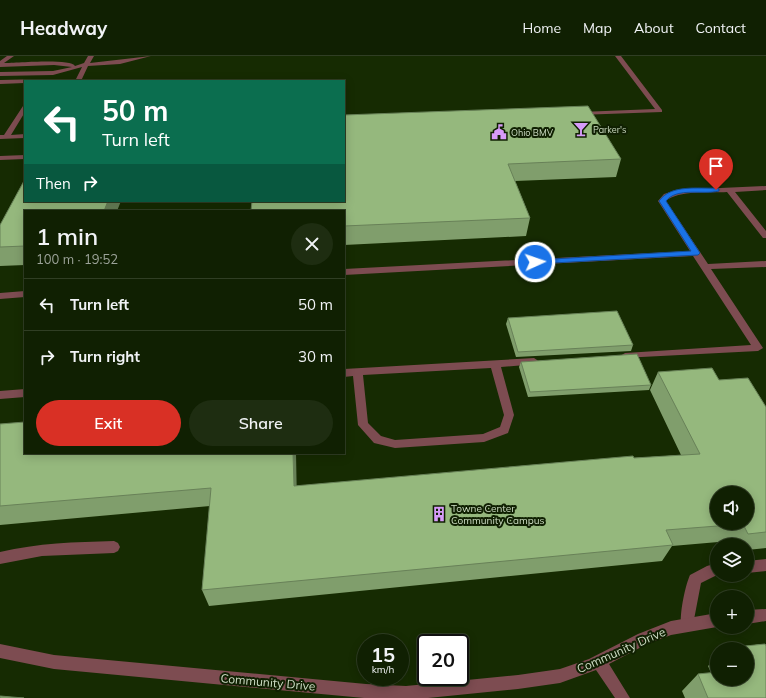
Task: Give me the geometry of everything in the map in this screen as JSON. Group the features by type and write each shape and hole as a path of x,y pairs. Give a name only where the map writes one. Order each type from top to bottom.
{"street":[{"path":"11,56 4,60 0,74 53,73 85,65"},
{"path":"78,80 91,56"},
{"path":"2,64 54,63 85,65 120,62 148,56"},
{"path":"575,114 660,111 618,56"},
{"path":"0,82 24,81"},
{"path":"3,137 24,108"},
{"path":"3,137 24,136"},
{"path":"0,158 24,157"},
{"path":"615,357 758,348 662,201 667,196 677,192 766,188"},
{"path":"729,189 766,236"},
{"path":"345,272 696,253"},
{"path":"704,267 766,264"},
{"path":"0,296 24,294"},
{"path":"345,373 543,361"},
{"path":"358,372 363,425 378,440 395,444 484,438 504,430 509,415 495,364"},
{"path":"0,395 24,393"},
{"path":"0,558 16,553 67,548 114,547"},
{"path":"754,566 766,565"},
{"path":"687,625 695,579 710,571"},
{"path":"754,616 766,615"},
{"name":"Community Drive","path":"0,651 54,662 348,694 406,693 518,682 560,676 599,662 643,639 671,628 710,621"},
{"path":"599,662 623,698"}],"building":[{"path":"588,106 621,159 508,164 530,218 345,226 345,210 251,210 252,202 345,202 345,115"},
{"path":"24,181 24,202 108,202 104,210 24,210 24,246 0,247 0,225"},
{"path":"617,311 633,345 518,352 508,318"},
{"path":"637,354 651,385 530,392 521,362"},
{"name":"Towne Center Community Campus","path":"712,368 719,380 748,378 766,407 766,532 748,534 746,530 754,530 754,486 710,486 710,527 666,530 673,545 202,590 211,488 0,506 0,424 24,422 24,454 293,454 294,486 633,456 634,458 700,454 658,372"},
{"path":"765,644 766,646 766,698 708,698 698,674 710,673 710,686 754,686 754,645"},
{"path":"0,696 24,698 0,698"}],"place":[{"name":"Parker's","path":"581,129"},
{"name":"Ohio BMV","path":"499,132"},
{"name":"Towne Center Community Campus","path":"439,514"}],"route":[{"path":"535,262 696,253 662,201 667,196 677,192 716,190"}]}
